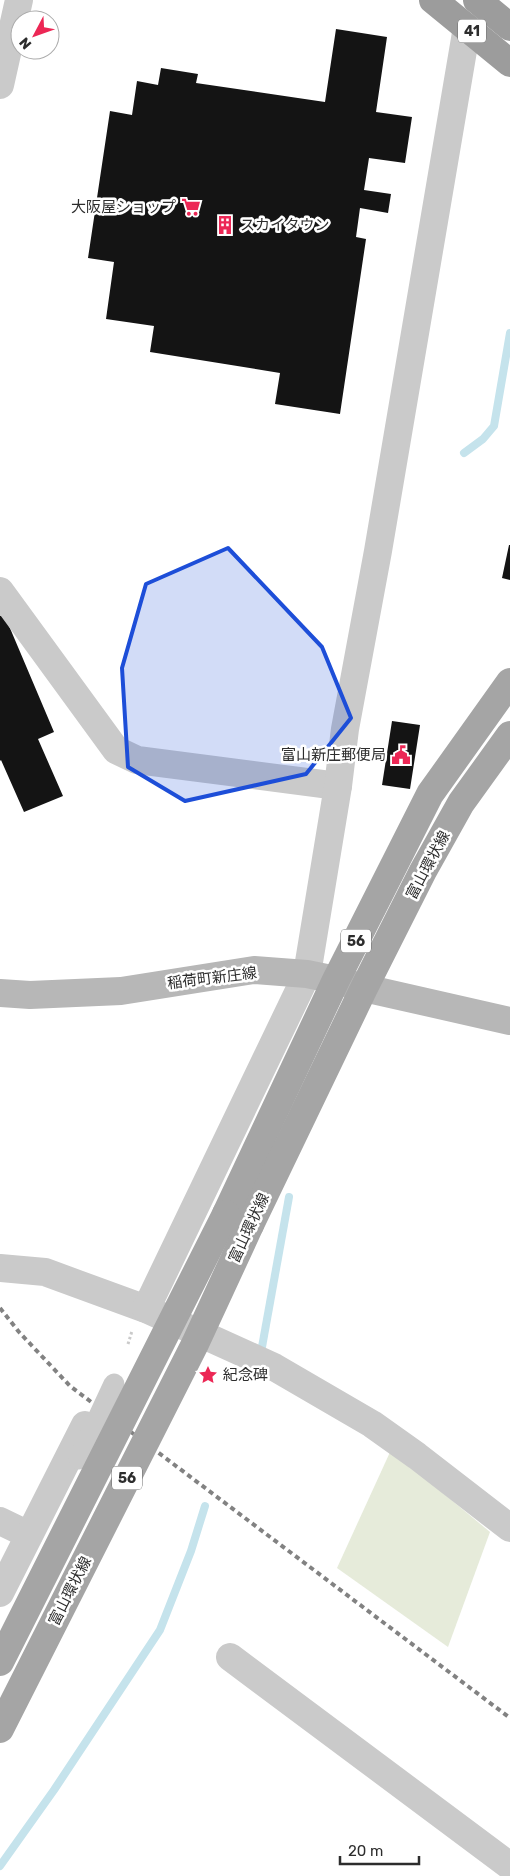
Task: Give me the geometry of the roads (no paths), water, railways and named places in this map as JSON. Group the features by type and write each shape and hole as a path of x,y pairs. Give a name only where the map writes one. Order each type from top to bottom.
{"highway":[{"name":"41","path":"433,0 510,63"},
{"name":"41","path":"477,0 510,27"}],"main road":[{"name":"富山環状線","path":"0,1729 195,1344 238,1220 336,980 430,794 510,682"},
{"name":"富山環状線","path":"0,1662 364,988 461,803 510,735"},
{"name":"稲荷町新庄線","path":"0,993 30,995 121,991 254,970 306,974 510,1021"}],"street":[{"path":"0,85 19,0"},
{"path":"146,1309 306,974 338,786 345,729 380,541 467,27"},
{"path":"0,591 116,750 137,760 338,786"},
{"path":"0,1268 44,1272 146,1309 274,1366 372,1424 417,1456 510,1528"},
{"path":"79,1459 114,1384"},
{"path":"0,1592 86,1424"},
{"path":"0,1520 29,1536"},
{"path":"230,1658 510,1866"}],"waterway":[{"path":"464,453 483,439 494,426 510,333"},
{"path":"262,1347 289,1197"},
{"path":"0,1866 54,1790 160,1630 191,1551 205,1506"}],"railway":[{"path":"0,1308 19,1332 70,1386 510,1718"}],"place":[{"name":"大阪屋ショップ","path":"191,207"},
{"name":"スカイタウン","path":"225,225"},
{"name":"富山新庄郵便局","path":"401,755"},
{"name":"紀念碑","path":"208,1375"}]}
